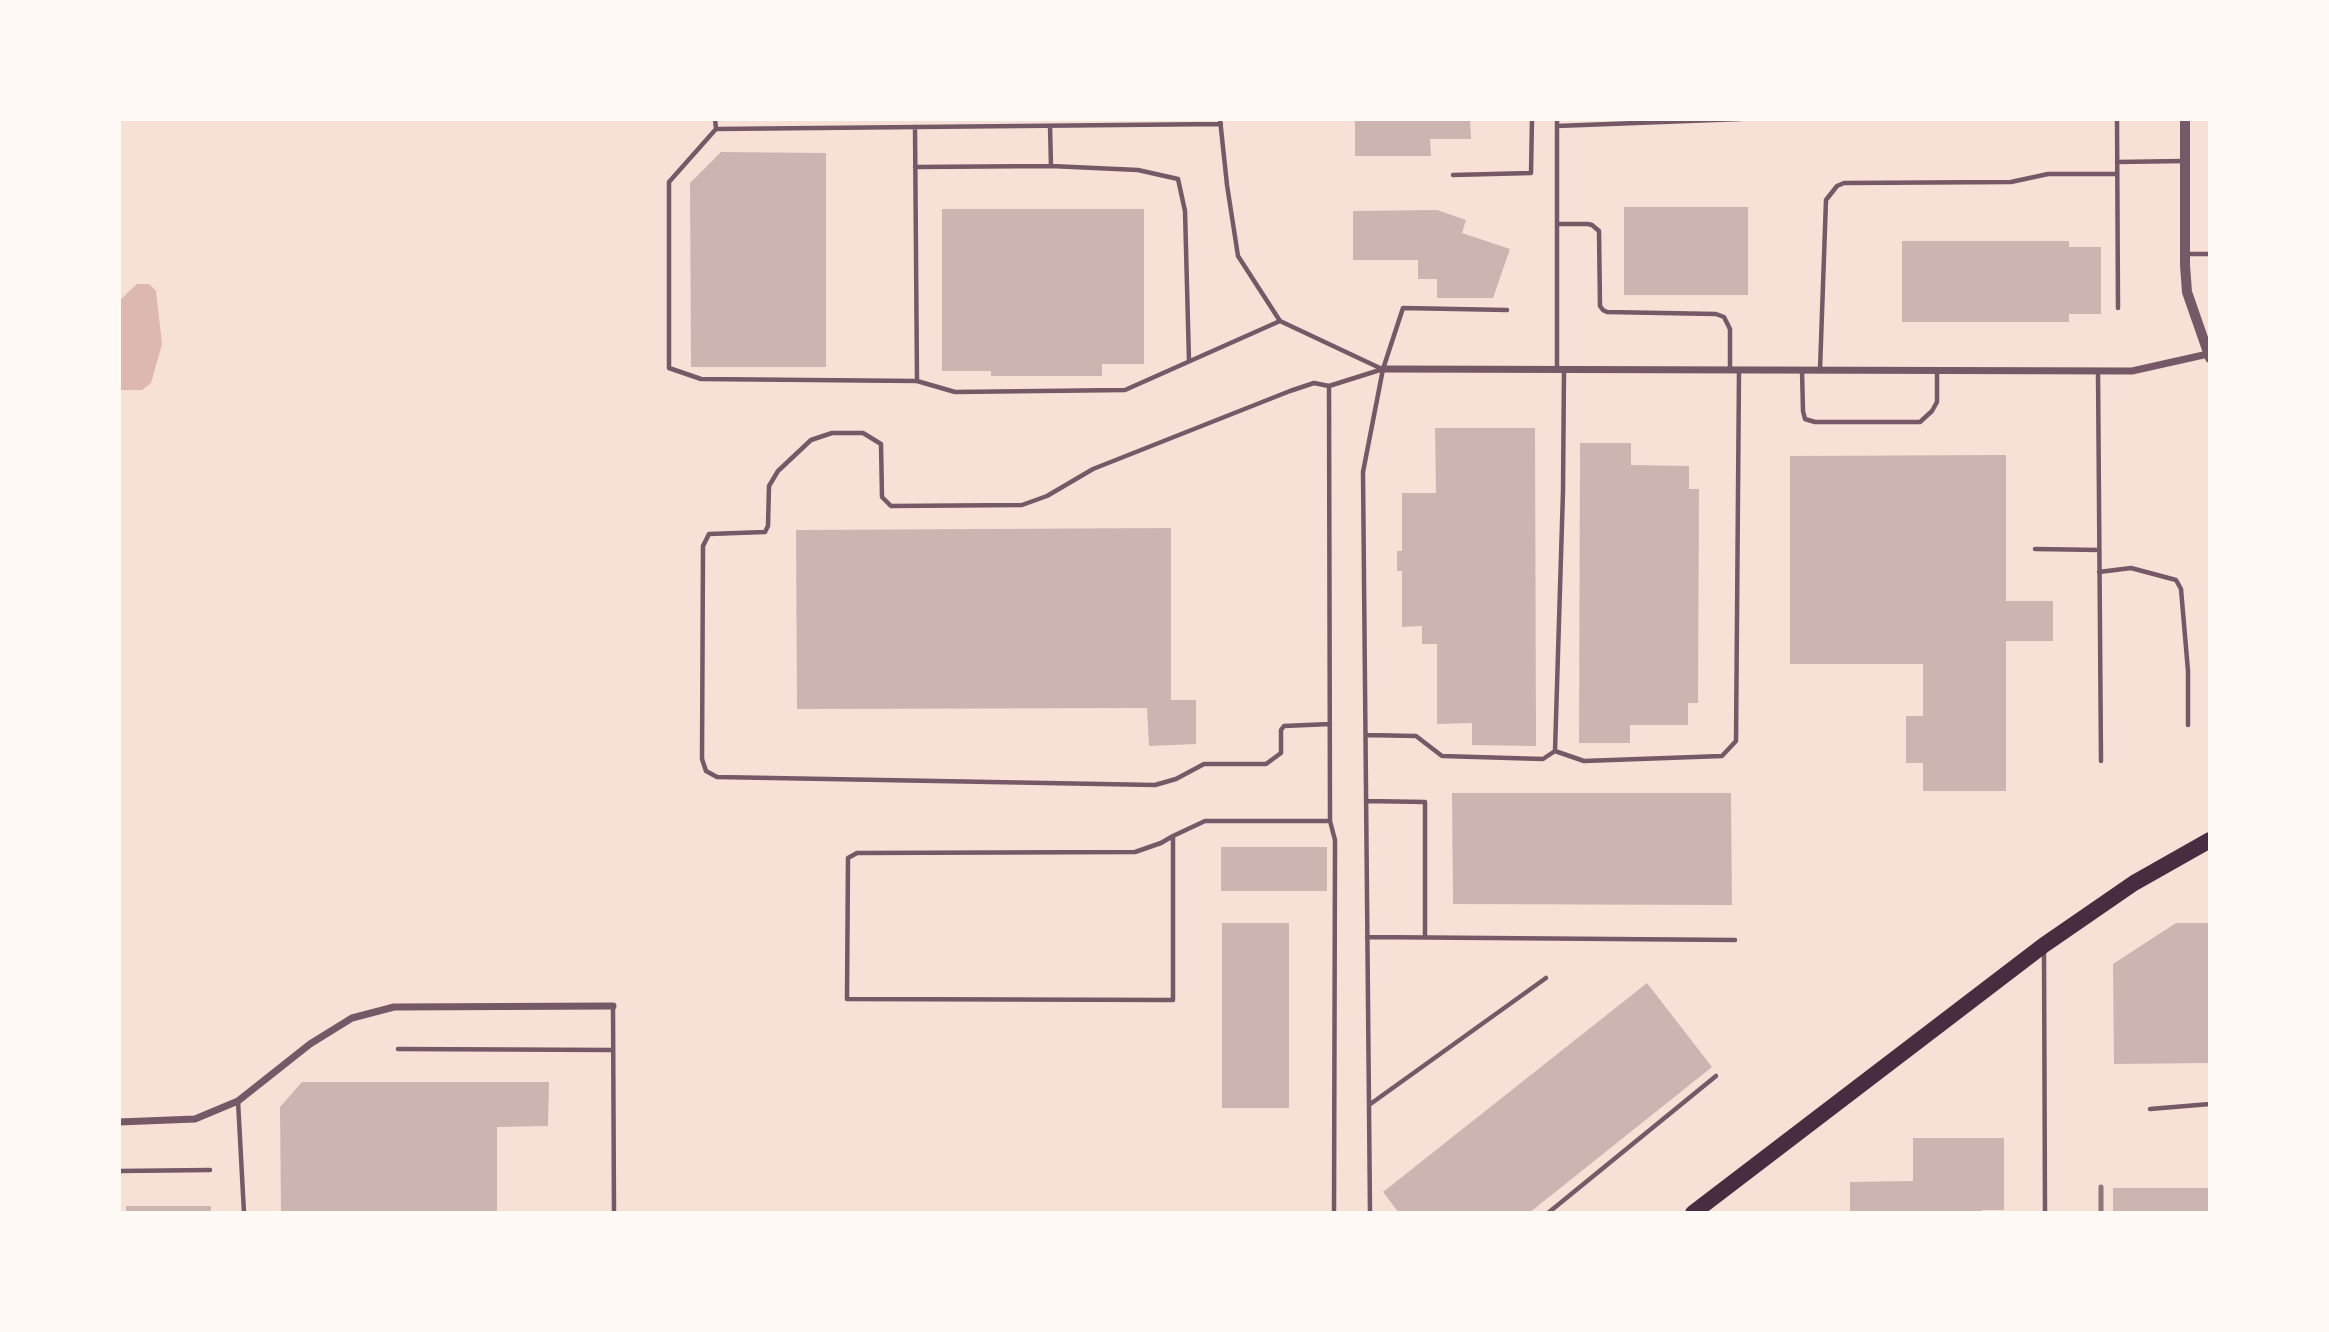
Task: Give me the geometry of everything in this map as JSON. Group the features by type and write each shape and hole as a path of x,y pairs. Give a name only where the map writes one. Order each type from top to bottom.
{"highway":[{"path":"1695,1212 2044,945 2134,883 2210,840"}],"street":[{"path":"1383,369 2132,371 2209,355 2187,292 2185,119"},
{"path":"119,1122 195,1119 239,1101 310,1044 352,1018 394,1007 613,1006"}],"lane":[{"path":"715,119 716,129 669,182 669,368 701,379 917,381 955,392 1125,390 1280,321"},
{"path":"834,119 834,128"},
{"path":"980,119 980,127"},
{"path":"1453,175 1531,173 1532,119"},
{"path":"1555,751 1563,491 1557,119"},
{"path":"1557,127 1741,119"},
{"path":"2117,119 2118,308"},
{"path":"716,129 1221,122 1238,256 1280,321 1383,369"},
{"path":"1050,126 1051,166"},
{"path":"915,127 917,381"},
{"path":"2118,162 2185,161"},
{"path":"915,167 1051,166 1138,170 1178,179 1185,211 1189,361"},
{"path":"1821,370 1826,201 1837,186 1844,183 2011,181 2048,174 2118,174"},
{"path":"1557,224 1588,224 1599,231 1600,306 1603,310 1716,314 1724,317 1730,329 1730,370"},
{"path":"2185,254 2210,254"},
{"path":"1370,1213 1363,472 1383,369 1403,308 1507,310"},
{"path":"1330,724 1284,726 1281,730 1281,753 1266,764 1205,764 1176,779 1155,785 717,777 706,771 702,759 704,546 709,534 765,532 768,526 769,486 778,471 811,440 832,433 863,433 881,444 882,498 891,506 1022,505 1047,496 1093,469 1290,391 1314,383 1329,386 1383,369"},
{"path":"1802,369 1803,411 1805,419 1815,422 1920,422 1937,402 1937,370"},
{"path":"1555,751 1584,761 1722,756 1736,741 1739,370"},
{"path":"2098,371 2101,761"},
{"path":"1329,386 1330,821 1335,840 1334,1213"},
{"path":"2035,549 2099,550"},
{"path":"2099,572 2131,568 2176,580 2181,589 2188,671 2188,725"},
{"path":"1366,735 1416,736 1442,755 1543,759 1555,751"},
{"path":"1366,801 1425,802 1425,937"},
{"path":"1173,836 1173,1000 847,999 848,858 857,853 1135,852 1205,821 1330,821"},
{"path":"1367,937 1735,940"},
{"path":"2044,945 2045,1213"},
{"path":"1369,1105 1546,978"},
{"path":"613,1006 614,1213"},
{"path":"398,1049 613,1050"},
{"path":"1548,1213 1716,1076"},
{"path":"239,1101 244,1213"},
{"path":"2150,1109 2210,1104"},
{"path":"119,1171 210,1170"}],"shaded area":[{"path":"137,284 149,284 156,291 162,344 151,383 142,390 119,390 119,301"}],"building":[{"path":"1355,119 1470,119 1471,139 1430,139 1431,156 1355,156"},
{"path":"721,152 826,153 826,367 691,367 690,183"},
{"path":"1624,207 1748,207 1748,295 1624,295"},
{"path":"942,209 1144,209 1144,364 1102,364 1102,376 991,376 991,371 942,371"},
{"path":"1437,210 1466,220 1462,233 1510,249 1493,298 1437,298 1437,279 1418,279 1418,260 1353,260 1353,211"},
{"path":"1902,241 2069,241 2069,247 2101,247 2101,314 2069,314 2069,322 1902,322"},
{"path":"1435,428 1535,428 1536,746 1472,745 1472,723 1437,724 1437,644 1422,644 1422,626 1402,627 1402,571 1397,571 1397,551 1402,551 1402,493 1436,493"},
{"path":"1580,443 1631,443 1631,465 1689,466 1689,489 1699,489 1698,703 1688,703 1688,725 1630,725 1630,743 1579,743"},
{"path":"2006,455 2006,601 2053,601 2053,641 2006,641 2006,791 1923,791 1923,763 1906,763 1906,716 1923,716 1923,664 1790,664 1790,456"},
{"path":"1171,528 1171,700 1196,700 1196,744 1149,746 1147,708 797,709 796,530"},
{"path":"1452,793 1731,793 1732,905 1453,904"},
{"path":"1221,847 1327,847 1327,891 1221,891"},
{"path":"1222,923 1289,923 1289,1108 1222,1108"},
{"path":"2176,923 2210,923 2210,1063 2114,1064 2113,964"},
{"path":"1647,983 1712,1067 1529,1213 1399,1213 1383,1192"},
{"path":"302,1082 549,1082 548,1126 497,1127 497,1213 281,1213 280,1107"},
{"path":"1913,1138 2004,1138 2004,1210 1982,1210 1982,1213 1850,1213 1850,1182 1913,1181"},
{"path":"2113,1188 2210,1188 2210,1213 2113,1213"},
{"path":"126,1206 211,1206 211,1213 126,1213"}],"railway":[{"path":"2101,1187 2101,1213"}]}
